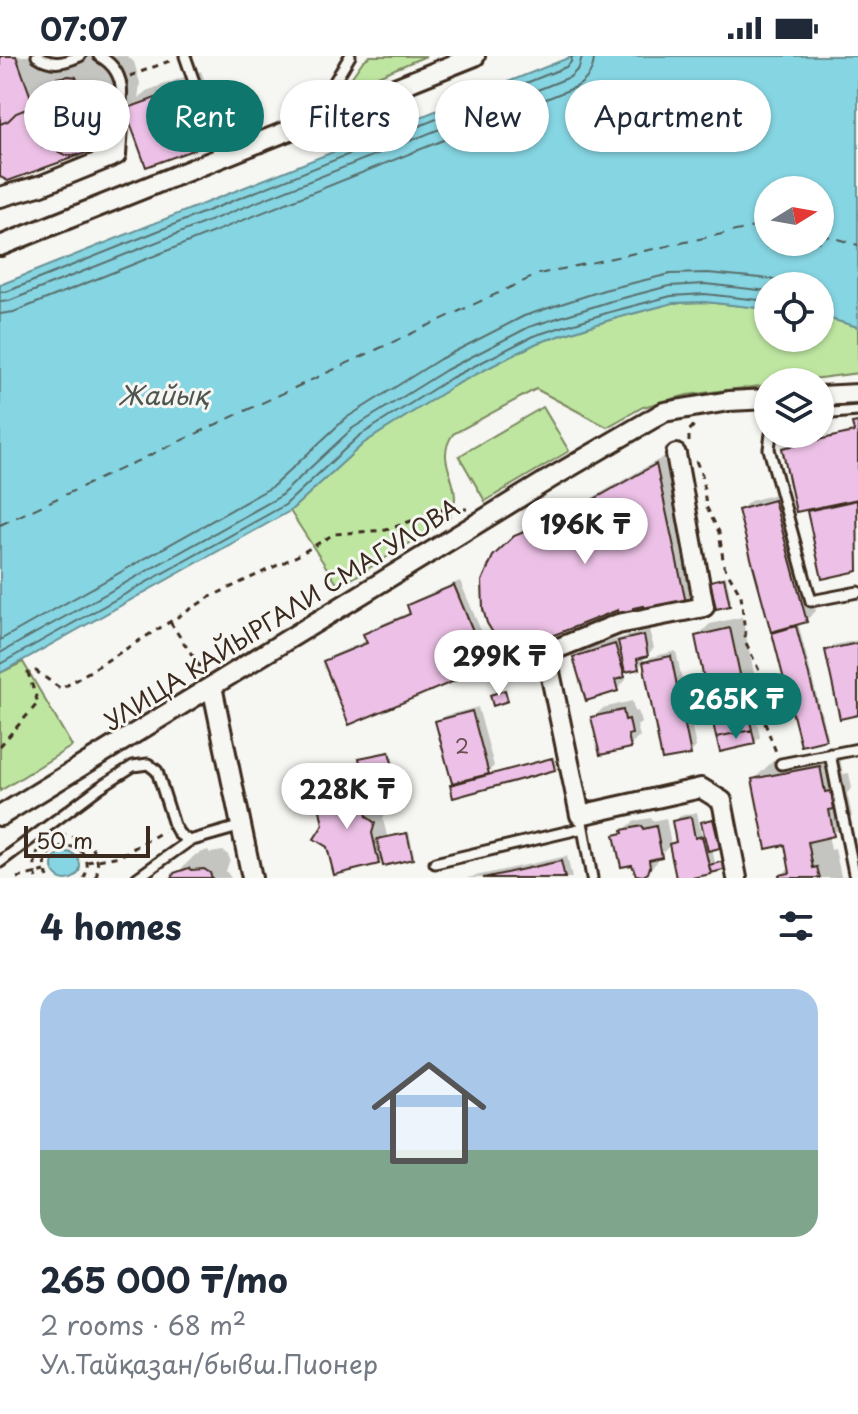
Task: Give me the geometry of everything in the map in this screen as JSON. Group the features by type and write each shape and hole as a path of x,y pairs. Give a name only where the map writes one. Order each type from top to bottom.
{"street":[{"path":"414,80 475,56"},
{"path":"0,246 280,133"},
{"path":"0,197 42,185 116,155 116,152"},
{"path":"834,395 858,394"},
{"name":"УЛИЦА КАЙЫРГАЛИ СМАГУЛОВА","path":"0,816 664,412 754,400"},
{"path":"683,451 704,607 618,624 546,653 582,821 701,788 722,801 737,878"},
{"path":"212,686 252,878"}],"lane":[{"path":"37,56 56,64 80,56"},
{"path":"99,56 118,73 120,79"},
{"path":"184,56 220,157"},
{"path":"335,80 350,56"},
{"path":"834,413 858,411"},
{"path":"769,448 811,601 858,592"},
{"path":"781,764 858,749"},
{"path":"830,754 855,878"},
{"path":"0,862 100,787 133,766 148,764 157,771 174,825 179,834 189,841"},
{"path":"435,863 582,821 592,878"},
{"path":"137,878 189,841 242,826"},
{"path":"847,837 858,835"}],"path":[{"path":"120,79 184,56"},
{"path":"683,451 689,431 699,420"},
{"path":"696,461 702,475 706,506 719,532 724,566 741,595 746,643 764,681 763,718 781,764"},
{"path":"0,746 38,703 28,673 36,671 61,689 210,597 297,556 334,534 386,530 442,510 468,509 484,519"},
{"path":"170,622 212,686"},
{"path":"87,862 120,856 174,825"},
{"path":"59,835 71,835 89,845 97,860 96,878"},
{"path":"36,876 37,855 45,843"},
{"path":"48,878 45,871 49,854 67,845 82,852 87,862 84,878"},
{"path":"82,852 89,845"},
{"path":"37,855 46,860"},
{"path":"17,878 36,876 45,871"}],"green space":[{"path":"370,56 426,56 368,80 350,80"},
{"path":"705,302 754,307 754,352 834,352 834,320 858,327 858,373 834,376 834,368 754,368 754,387 687,395 643,407 607,427 536,389 453,434 446,451 455,499 449,518 339,587 290,511 364,443 455,385 537,343 673,303"},
{"path":"543,407 569,451 485,501 459,456"},
{"path":"23,662 72,746 0,791 0,673"}],"water":[{"name":"Жайық","path":"573,56 858,56 858,327 834,320 834,272 754,272 754,307 705,302 673,303 537,343 455,385 364,443 290,511 0,673 0,285 333,152 419,152 419,118 435,111 435,152 549,152 549,80 513,80"},
{"path":"61,853 71,853 79,861 79,871 73,878 59,878 53,871 53,861"}],"building":[{"path":"0,56 16,56 25,80 24,110 0,124"},
{"path":"69,76 77,80 53,80"},
{"path":"146,101 146,152 187,152 146,167 130,123 130,107"},
{"path":"24,110 24,152 80,155 8,181 0,177 0,124"},
{"path":"59,152 88,152 80,155"},
{"path":"858,422 858,499 796,512 782,448 834,448 834,436 854,432 852,423"},
{"path":"656,464 686,603 645,611 644,606 633,608 634,614 619,617 618,610 508,653 487,623 483,609 482,581 493,556 514,536 547,526"},
{"path":"774,500 807,622 771,632 738,510"},
{"path":"857,500 858,571 822,579 807,511"},
{"path":"724,578 730,606 716,609 710,581"},
{"path":"454,585 488,667 349,725 323,661 367,643 363,634 410,614 407,605"},
{"path":"796,626 826,740 801,746 772,633"},
{"path":"730,628 752,730 716,737 695,636"},
{"path":"644,635 648,656 637,659 639,669 625,672 618,641"},
{"path":"858,643 858,715 840,719 825,650"},
{"path":"615,644 625,677 615,680 618,691 586,701 573,657"},
{"path":"671,656 691,755 662,760 643,662"},
{"path":"505,690 508,701 493,706 490,695"},
{"path":"623,710 625,720 629,719 631,748 600,755 591,717"},
{"path":"472,711 489,774 452,783 435,721"},
{"path":"752,730 755,744 720,752 716,737"},
{"path":"389,752 393,767 362,774 359,758"},
{"path":"552,758 555,770 453,798 450,785"},
{"path":"328,766 330,774 315,777 313,769"},
{"path":"820,766 825,792 831,791 834,809 829,810 834,836 808,842 813,868 817,867 820,878 780,878 779,875 790,873 785,845 766,849 752,779"},
{"path":"361,786 367,817 375,823 372,833 379,864 334,875 327,847 314,839 323,825 317,795"},
{"path":"691,817 695,838 702,836 711,874 676,878 669,844 676,842 672,821"},
{"path":"713,819 720,848 708,851 701,822"},
{"path":"642,826 643,829 656,826 662,857 649,860 648,873 643,876 636,875 632,865 621,867 614,835"},
{"path":"407,833 413,859 383,866 377,839"},
{"path":"561,861 565,878 483,878"},
{"path":"725,861 727,869 711,873 709,865"},
{"path":"189,868 204,869 212,878 172,878 174,873"}],"ferry route":[{"path":"0,525 539,274 754,227"},
{"path":"834,238 858,245"}]}
